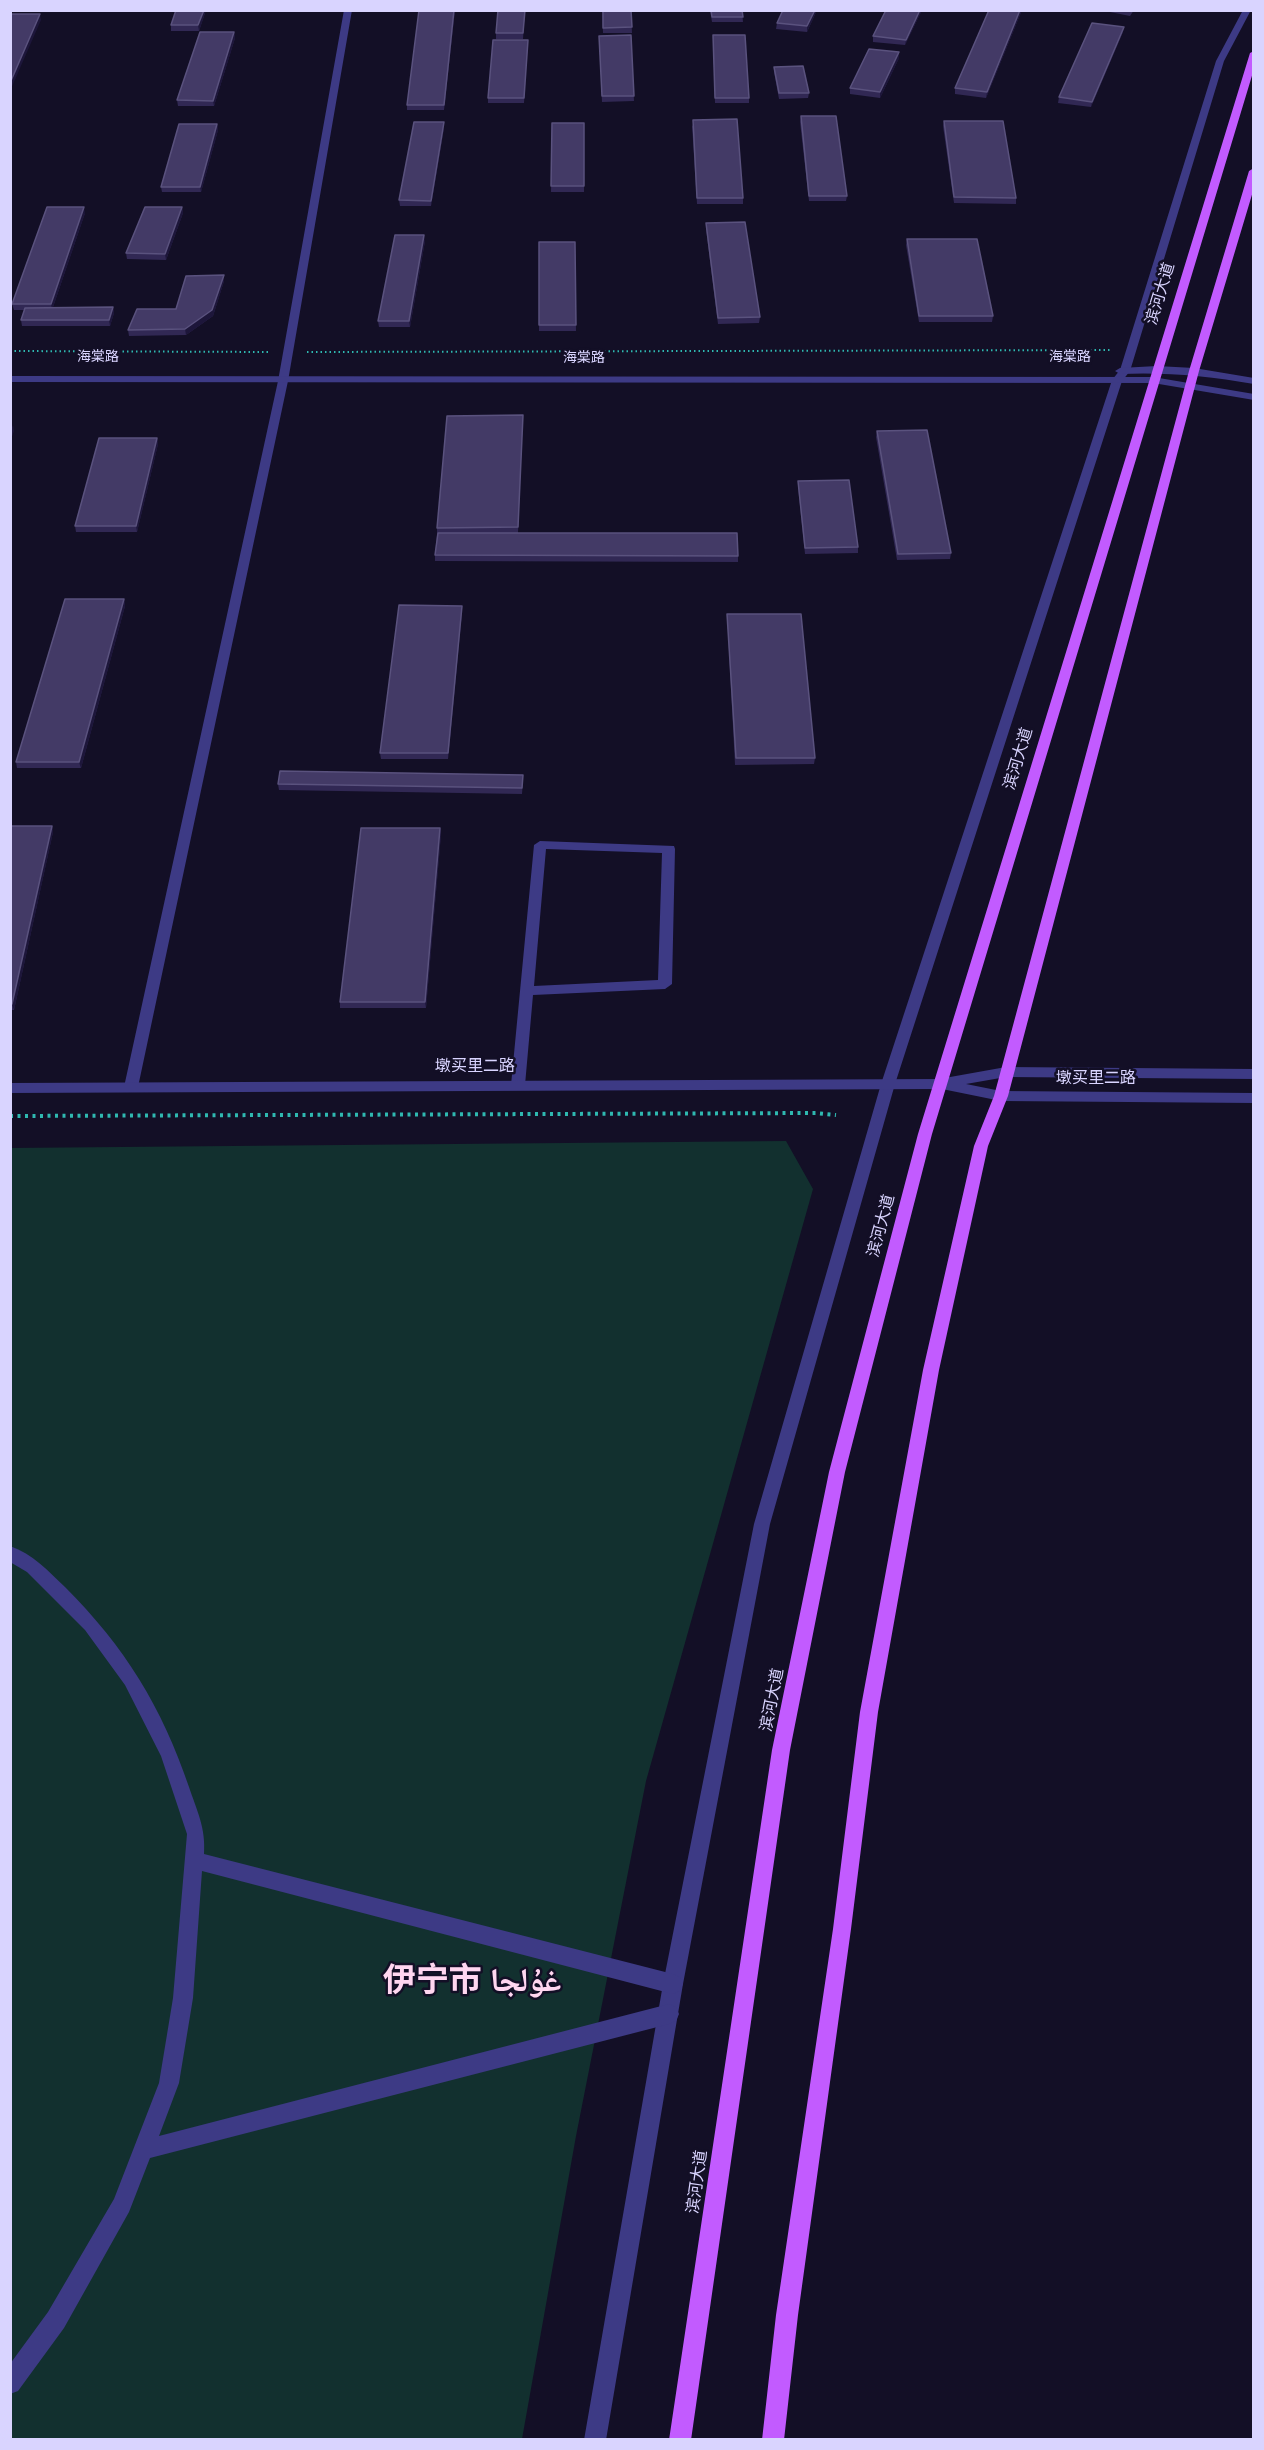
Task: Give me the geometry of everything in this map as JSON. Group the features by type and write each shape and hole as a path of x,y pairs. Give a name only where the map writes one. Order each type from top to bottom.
{"main road":[{"name":"滨河大道","path":"680,2439 742,2005 782,1750 837,1472 939,1084 1254,53"},
{"path":"773,2439 787,2315 842,1929 869,1712 931,1370 981,1146 1000,1096 1193,378 1254,171"}],"street":[{"path":"131,1087 284,376 348,10"},
{"path":"595,2439 673,1984 762,1524 888,1084 1131,350 1220,61 1247,10"},
{"name":"海棠路","path":"10,370 284,376"},
{"name":"海棠路","path":"10,379 284,376 1121,375 1193,378"},
{"path":"1193,378 1254,381"},
{"path":"1193,378 1254,397"},
{"path":"518,1085 540,845 669,849 665,984 527,991"},
{"name":"墩买里二路","path":"10,1088 939,1084 1006,1072 1254,1074"},
{"name":"墩买里二路","path":"939,1084 1000,1096 1254,1098"},
{"path":"10,1553 33,1567 91,1624 131,1679 169,1755 196,1834 183,1998 169,2083 122,2205 56,2320 10,2383"},
{"path":"194,1860 673,1984"},
{"path":"143,2150 669,2014"}],"path":[{"path":"10,351 1131,350"},
{"path":"10,1116 792,1113 836,1115"}],"green space":[{"path":"786,1141 813,1189 646,1781 576,2136 522,2439 11,2439 10,1148"}],"building":[{"path":"176,10 204,10 198,25 171,25"},
{"path":"419,10 454,10 444,105 407,105"},
{"path":"498,10 525,10 523,33 496,33"},
{"path":"603,10 631,10 632,27 603,28"},
{"path":"711,10 742,10 743,17 712,17"},
{"path":"783,10 815,10 807,26 777,23"},
{"path":"886,10 920,10 906,40 873,36"},
{"path":"989,10 1020,10 987,92 955,88"},
{"path":"10,14 40,14 10,83"},
{"path":"1092,23 1124,27 1092,102 1059,97"},
{"path":"200,32 234,32 213,101 177,100"},
{"path":"631,35 634,96 602,96 599,36"},
{"path":"713,35 745,35 749,98 715,98"},
{"path":"493,40 528,40 524,98 488,98"},
{"path":"869,49 899,52 880,92 850,88"},
{"path":"803,66 809,93 779,93 774,67"},
{"path":"801,116 836,116 847,196 809,196"},
{"path":"737,119 743,198 697,198 693,120"},
{"path":"944,121 1003,121 1016,198 954,197"},
{"path":"414,122 444,122 431,201 399,200"},
{"path":"552,123 584,123 584,186 551,186"},
{"path":"179,124 217,124 200,187 161,187"},
{"path":"47,207 84,207 51,304 12,304"},
{"path":"145,207 182,207 165,254 126,253"},
{"path":"745,222 760,317 718,318 706,223"},
{"path":"395,235 424,235 409,321 378,321"},
{"path":"907,239 977,239 993,316 919,316"},
{"path":"539,242 575,242 576,325 539,325"},
{"path":"224,275 212,310 185,329 128,330 137,309 176,309 186,276"},
{"path":"113,307 109,320 21,320 25,308"},
{"path":"523,415 518,527 437,528 447,416"},
{"path":"927,430 951,553 898,554 877,431"},
{"path":"99,438 157,438 136,526 75,526"},
{"path":"849,480 858,547 805,548 798,481"},
{"path":"438,533 737,533 738,556 435,555"},
{"path":"65,599 124,599 79,762 16,762"},
{"path":"399,605 462,606 448,753 380,753"},
{"path":"727,614 801,614 815,758 736,758"},
{"path":"280,771 523,775 522,788 278,784"},
{"path":"10,826 52,826 12,1004 10,1004"},
{"path":"361,828 440,828 425,1002 340,1002"}],"district":[{"name":"伊宁市 غۇلجا","path":"472,1983"}]}
